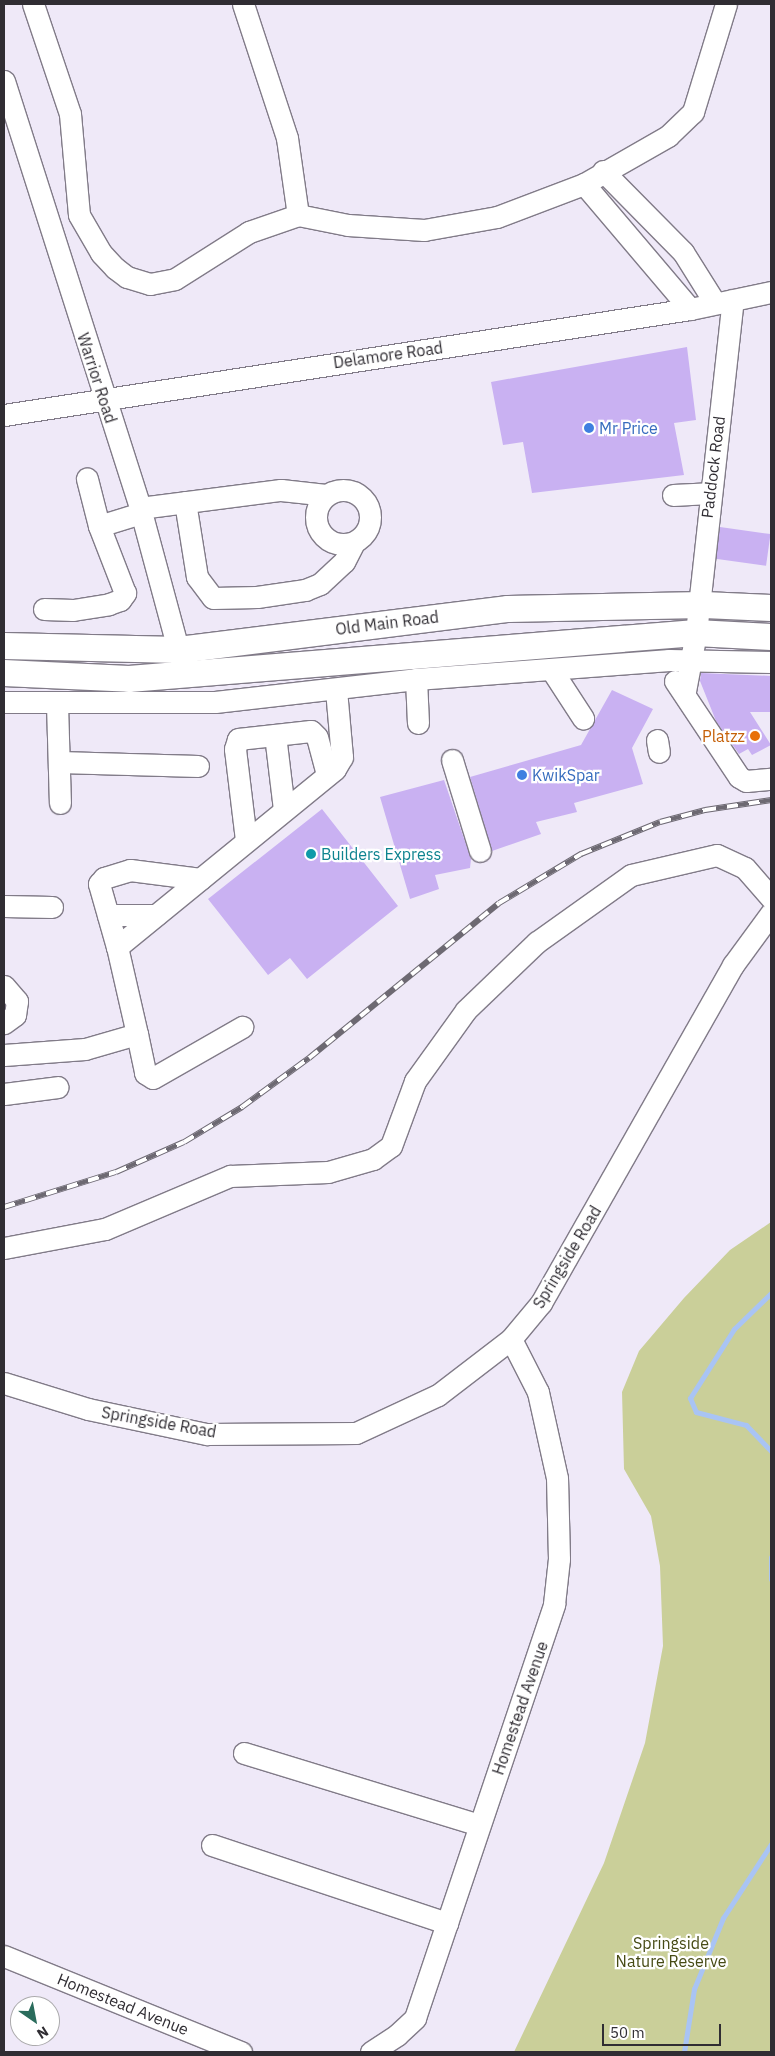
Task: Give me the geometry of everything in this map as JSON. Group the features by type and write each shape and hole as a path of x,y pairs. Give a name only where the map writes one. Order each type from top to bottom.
{"main road":[{"name":"Old Main Road","path":"4,646 179,650 500,610 698,606 771,608"},
{"name":"Old Main Road","path":"4,673 129,679 696,633 771,637"}],"street":[{"path":"33,4 70,114 79,215 101,253 115,268 140,283 175,279 249,232 298,215 348,225 424,230 497,217 584,184 603,171 668,136 692,112 726,4"},
{"path":"243,4 287,138 298,215"},
{"name":"Warrior Road","path":"4,81 103,399 140,511 179,650 188,703"},
{"path":"603,171 682,252 724,302"},
{"path":"584,184 690,309"},
{"name":"Delamore Road","path":"4,415 690,309 771,292"},
{"name":"Paddock Road","path":"685,691 696,633 710,493 724,302"},
{"path":"44,610 73,610 109,604 124,596 124,586 99,526 88,479"},
{"path":"99,526 140,511 184,502 281,490 326,495 348,489 367,502 369,525 354,542 344,562 320,584 305,590 214,598 196,577 184,502"},
{"path":"673,495 710,493"},
{"path":"326,495 316,516 320,531 331,541 354,542"},
{"path":"4,702 57,704 188,703 336,690 416,679 660,661 691,659 771,662"},
{"path":"660,661 685,691 739,777 746,781 771,779"},
{"path":"551,669 583,718"},
{"path":"416,679 418,723"},
{"path":"117,947 327,775 342,757 336,690"},
{"path":"57,704 60,803"},
{"path":"246,840 235,743 244,738 311,731 317,736 327,775"},
{"path":"275,735 284,809"},
{"path":"452,760 480,852"},
{"path":"59,762 198,766"},
{"path":"4,1248 105,1228 230,1176 328,1172 373,1160 391,1146 415,1080 466,1010 537,942 631,876 717,855 745,868 771,898"},
{"path":"200,878 130,870 113,873 100,884 138,1034 145,1073 153,1078 242,1027"},
{"path":"4,906 52,907"},
{"name":"Springside Road","path":"4,1383 88,1409 207,1434 356,1432 398,1417 438,1395 512,1339 563,1269 728,973 771,913"},
{"path":"108,915 156,915"},
{"path":"4,986 17,1000 16,1015 4,1023"},
{"path":"4,1055 85,1049 138,1034"},
{"path":"4,1094 58,1087"},
{"name":"Homestead Avenue","path":"371,2052 397,2035 415,2018 479,1825 540,1651 554,1604 559,1559 554,1468 538,1392 512,1339"},
{"path":"244,1753 479,1825"},
{"path":"212,1845 447,1923"},
{"name":"Homestead Avenue","path":"4,1956 241,2052"}],"green space":[{"name":"Springside Nature Reserve","path":"771,1222 771,2052 514,2052 604,1863 645,1743 663,1646 660,1566 651,1516 624,1469 622,1392 639,1351 684,1298 730,1250"}],"building":[{"path":"687,347 696,420 674,423 684,475 532,493 523,442 503,445 491,382"},
{"path":"720,527 771,534 766,566 716,559"},
{"path":"701,673 771,676 771,712 750,712 771,745 752,755 748,749 739,754 716,721 700,681"},
{"path":"612,690 653,709 632,748 643,784 574,803 577,812 536,822 541,834 492,851 470,777 581,745"},
{"path":"444,780 471,859 470,868 435,875 439,889 410,899 380,797"},
{"name":"Builders Express","path":"322,809 398,906 307,979 290,958 268,975 208,899"}],"waterway":[{"path":"771,1293 734,1329 690,1398 696,1412 746,1425 771,1451"},
{"path":"771,1557 771,1579"},
{"path":"684,2052 694,1989 723,1918 771,1844"}],"railway":[{"path":"4,1207 116,1172 184,1142 242,1107 309,1058 499,903 581,854 660,822 705,810 771,800"}],"place":[{"name":"Mr Price","path":"589,428"},
{"name":"Platzz","path":"755,736"},
{"name":"KwikSpar","path":"522,775"},
{"name":"Builders Express","path":"311,854"}]}
